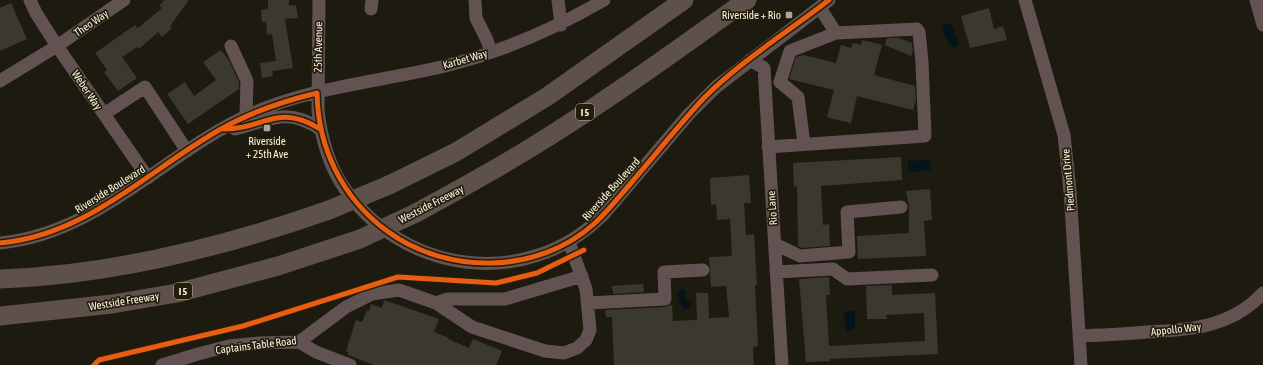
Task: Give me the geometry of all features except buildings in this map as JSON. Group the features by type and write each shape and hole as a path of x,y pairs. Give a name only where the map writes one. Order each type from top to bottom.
{"highway":[{"path":"0,279 100,269 189,252 275,229 329,210 389,185 456,152 548,96 684,0"},
{"name":"Westside Freeway","path":"0,316 112,304 177,293 278,266 360,239 416,213 478,179 528,149 747,0"}],"street":[{"name":"Weber Way","path":"30,0 36,13 57,46 148,178"},
{"name":"Theo Way","path":"0,81 57,46 124,0"},
{"name":"25th Avenue","path":"318,93 319,0"},
{"path":"475,0 476,18 491,52"},
{"path":"558,0 561,25"},
{"name":"Karbet Way","path":"318,93 448,65 491,52 561,25 604,0"},
{"name":"Piedmont Drive","path":"1025,0 1064,135 1081,365"},
{"path":"1256,0 1263,25"},
{"name":"Riverside Boulevard","path":"0,243 31,239 71,224 98,210 148,178 221,128 285,101 318,93 320,129 334,171 341,184 364,212 402,242 418,250 456,261 488,264 530,257 569,242 589,229 603,215 704,99 750,60 824,4"},
{"path":"824,4 836,32"},
{"path":"768,147 925,136 922,62 919,32 916,29 836,32 790,51 780,82"},
{"path":"231,46 247,81 246,117"},
{"name":"Rio Lane","path":"750,60 764,68 782,365"},
{"path":"765,84 780,82 798,97 804,144"},
{"path":"104,114 145,87 187,151"},
{"path":"221,128 236,129 268,118 287,116 307,120 320,129"},
{"path":"774,244 800,256 849,252 847,212 901,207"},
{"path":"436,303 447,299 505,299 582,276 569,242"},
{"path":"776,272 833,269 847,279 932,275"},
{"path":"588,303 665,299 664,272 703,270"},
{"name":"Captains Table Road","path":"162,365 229,346 259,343 299,342 346,307 372,294 399,290 436,303 472,327 545,351 564,353 577,348 586,340 590,330 588,303 582,276"},
{"name":"Appollo Way","path":"1080,336 1201,328 1232,317 1263,293"},
{"path":"299,342 316,352 350,365"}],"shaded area":[{"path":"951,23 959,42 956,46 952,47 947,41 942,26"},
{"path":"930,160 931,170 909,172 908,161"},
{"path":"682,289 686,291 686,299 693,303 689,309 683,308 679,301 678,292"},
{"path":"844,311 855,311 855,327 853,327 853,331 846,331"}],"cycle path":[{"path":"0,243 32,237 61,228 116,198 194,145 232,123 268,108 317,93 318,113 328,152 345,187 371,218 387,231 411,245 437,256 464,262 492,263 520,260 547,252 572,240 595,223 703,99 748,60 829,0"},
{"path":"223,129 249,126 281,117 305,121 320,129"},
{"path":"94,365 99,360 243,326 398,277 496,283 537,273 584,250"}],"place":[{"name":"Riverside + Rio","path":"789,15"},
{"name":"Riverside + 25th Ave","path":"267,128"}]}
